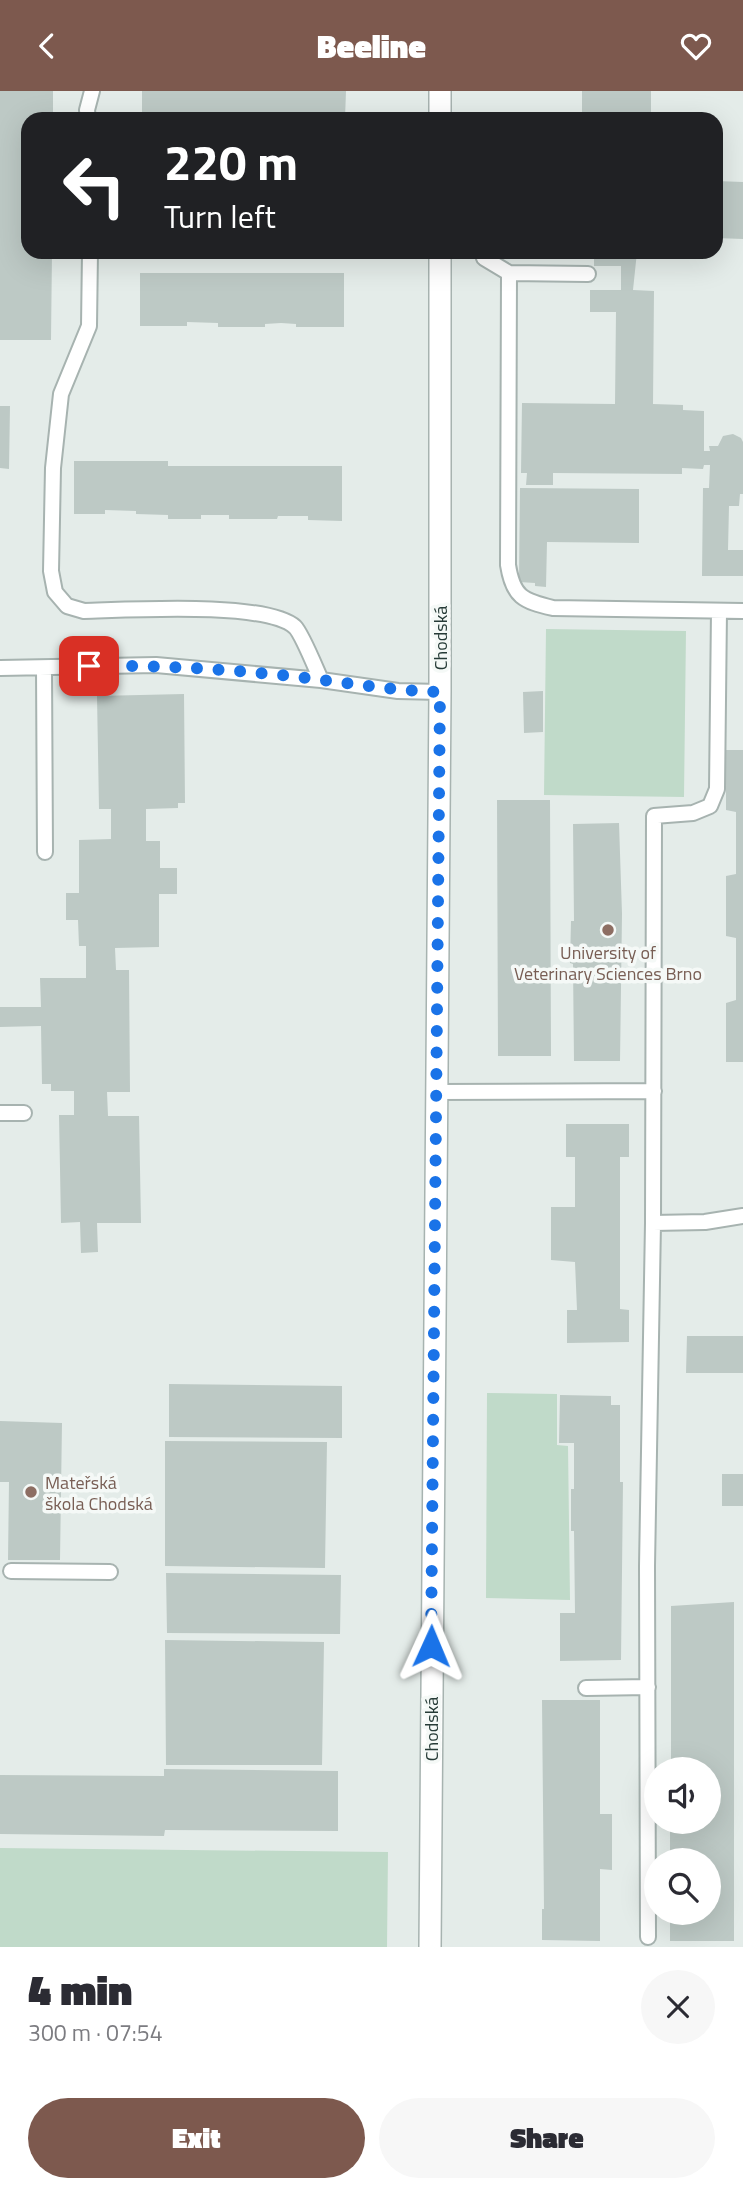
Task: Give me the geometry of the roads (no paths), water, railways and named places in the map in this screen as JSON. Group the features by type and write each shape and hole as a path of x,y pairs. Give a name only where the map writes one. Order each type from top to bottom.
{"street":[{"path":"440,91 440,112"},
{"name":"Chodská","path":"430,1947 440,692 440,259"}],"lane":[{"path":"87,112 92,91"},
{"path":"90,259 89,326 61,394 54,456 51,572 55,592 67,606 84,611 242,610 270,615 296,628 321,680"},
{"path":"486,259 509,273 588,274"},
{"path":"509,273 508,565 510,580 517,595 553,608 743,611"},
{"path":"648,1937 654,816 693,813 710,806 717,789 719,611"},
{"path":"0,669 156,665 321,680 398,691 440,692"},
{"path":"44,668 45,852"},
{"path":"436,1092 654,1091"},
{"path":"0,1113 24,1113"},
{"path":"653,1223 705,1222 743,1216"},
{"path":"11,1571 110,1572"},
{"path":"586,1688 648,1687"}],"place":[{"name":"University of Veterinary Sciences Brno","path":"608,930"},
{"name":"Mateřská škola Chodská","path":"31,1492"}]}
